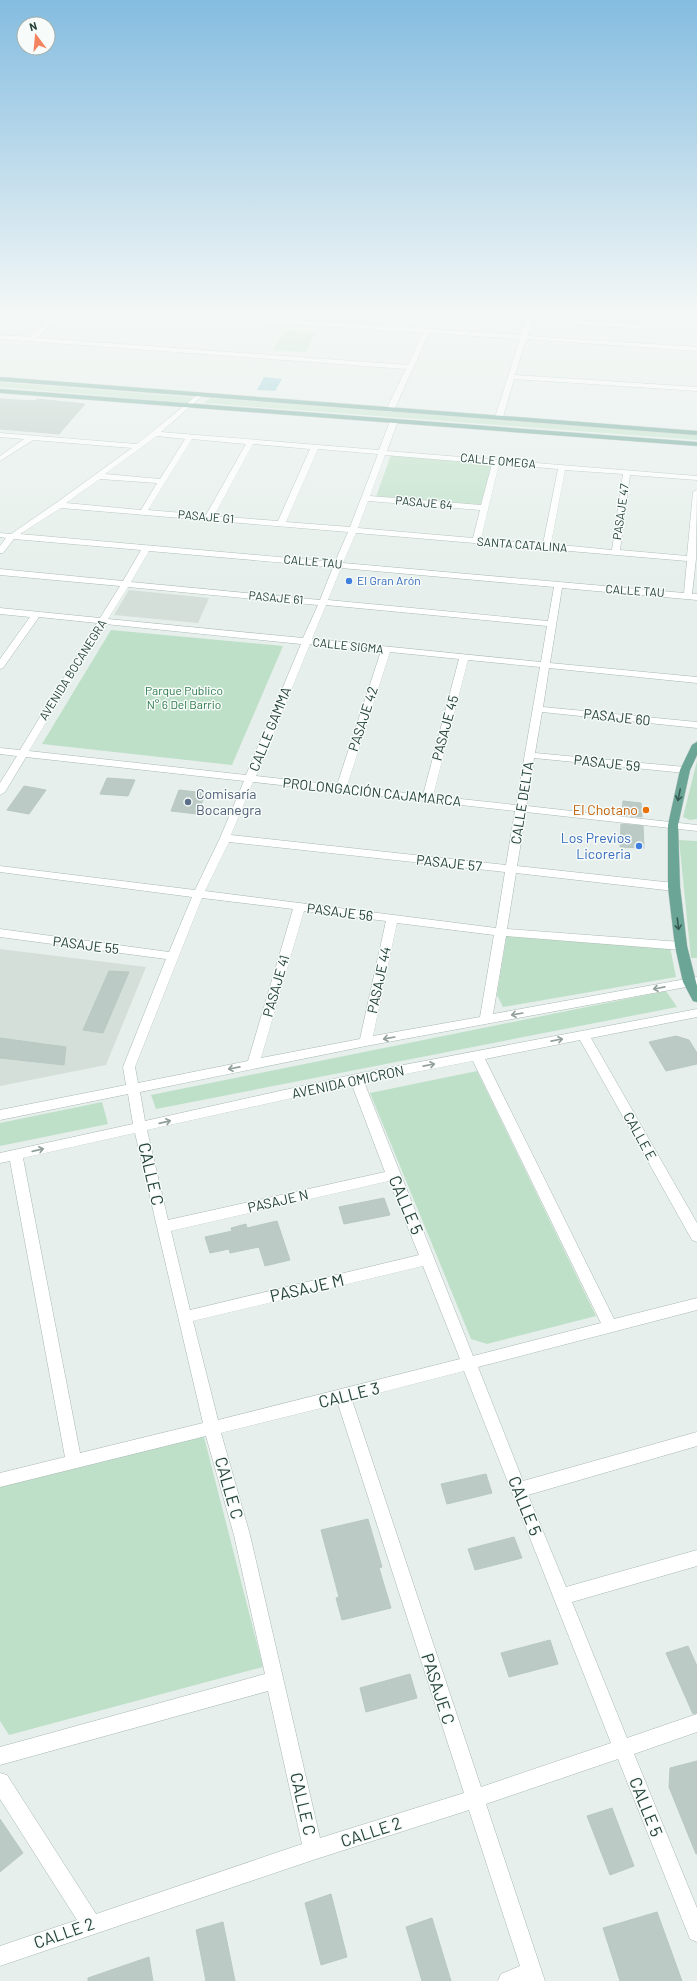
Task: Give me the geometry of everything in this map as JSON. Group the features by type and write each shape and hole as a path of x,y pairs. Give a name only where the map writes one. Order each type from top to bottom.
{"main road":[{"path":"169,403 697,444"},
{"path":"307,403 390,410 500,414 697,433"},
{"path":"697,745 685,770 673,825 674,887 681,946 697,998"}],"street":[{"path":"390,410 393,403"},
{"path":"500,414 503,403"},
{"path":"0,551 12,537 59,505 155,434 190,405"},
{"name":"CALLE GAMMA","path":"140,1128 129,1067 172,956 198,895 225,838 353,530 394,421"},
{"name":"CALLE OMEGA","path":"155,434 697,478"},
{"path":"0,435 137,446"},
{"path":"143,512 190,437"},
{"path":"0,459 30,438"},
{"path":"210,517 251,441"},
{"path":"281,524 315,447"},
{"path":"476,541 496,461"},
{"path":"546,546 562,467"},
{"name":"PASAJE 47","path":"616,552 627,472"},
{"path":"98,476 162,481"},
{"path":"693,596 692,559 697,492"},
{"name":"PASAJE 64","path":"365,498 484,508"},
{"name":"PASAJE G1","path":"59,505 353,530"},
{"name":"SANTA CATALINA","path":"353,530 692,559"},
{"name":"CALLE TAU","path":"0,535 146,549 338,564 558,586 693,596"},
{"name":"AVENIDA BOCANEGRA","path":"0,792 22,753 104,621 146,549"},
{"name":"PASAJE 61","path":"0,572 551,624"},
{"name":"CALLE DELTA","path":"486,1020 558,586"},
{"name":"CALLE SIGMA","path":"0,611 697,680"},
{"path":"0,666 36,615"},
{"name":"PASAJE 42","path":"341,789 386,649"},
{"name":"PASAJE 45","path":"427,798 464,657"},
{"name":"PASAJE 60","path":"538,709 697,725"},
{"name":"PROLONGACIÓN CAJAMARCA","path":"0,751 697,828"},
{"name":"PASAJE 59","path":"530,755 685,770"},
{"name":"PASAJE 57","path":"225,838 674,887"},
{"name":"PASAJE 56","path":"0,869 500,932 681,946"},
{"name":"PASAJE 41","path":"253,1065 299,907"},
{"name":"PASAJE 44","path":"366,1042 392,919"},
{"name":"PASAJE 55","path":"0,934 172,956"},
{"path":"0,1115 366,1042 693,982"},
{"name":"AVENIDA OMICRON","path":"0,1158 356,1079 697,1013"},
{"name":"CALLE E","path":"584,1035 697,1236"},
{"path":"477,1056 610,1326"},
{"name":"CALLE 5","path":"356,1079 393,1175 470,1363 518,1490 697,1932"},
{"name":"CALLE C","path":"140,1128 212,1428 242,1534 313,1850"},
{"path":"16,1155 74,1462"},
{"name":"PASAJE N","path":"163,1227 393,1175"},
{"name":"PASAJE M","path":"185,1316 428,1259"},
{"name":"CALLE 3","path":"0,1480 343,1396 697,1304"},
{"name":"PASAJE C","path":"343,1396 533,1977"},
{"path":"518,1490 697,1439"},
{"path":"562,1596 697,1558"},
{"path":"0,1756 276,1680"},
{"name":"CALLE 2","path":"0,1956 90,1924 313,1850 474,1799 697,1723"},
{"path":"0,1782 90,1924"},
{"path":"508,1981 533,1977"}],"shaded area":[{"path":"129,590 209,598 198,623 114,615"},
{"path":"0,949 146,967 106,1065 0,1086"}],"green space":[{"path":"210,403 282,403 697,435 697,440"},
{"path":"391,455 493,463 483,507 376,497"},
{"name":"Parque Publico N° 6 Del Barrio","path":"111,630 283,646 232,765 42,744"},
{"path":"697,761 697,819 690,820 683,817"},
{"path":"679,840 697,841 697,958 691,958"},
{"path":"507,933 670,947 676,977 503,1007 497,995"},
{"path":"666,991 677,1007 156,1109 151,1095"},
{"path":"477,1071 596,1316 487,1344 471,1339 370,1093"},
{"path":"102,1102 108,1124 0,1146 0,1123"},
{"path":"203,1433 263,1667 9,1735 0,1721 0,1485"}],"building":[{"path":"0,403 85,404 59,434 0,429"},
{"path":"107,778 135,780 128,796 100,794"},
{"path":"24,786 46,790 29,814 7,810"},
{"name":"Comisaría Bocanegra","path":"179,790 206,793 197,814 171,811"},
{"path":"623,801 641,803 642,817 622,815"},
{"path":"621,824 643,826 644,848 620,847"},
{"path":"109,971 129,972 103,1033 83,1030"},
{"path":"676,1036 689,1040 697,1053 697,1064 666,1071 649,1042"},
{"path":"0,1038 66,1047 64,1065 0,1058"},
{"path":"384,1198 390,1215 344,1224 339,1207"},
{"path":"277,1221 290,1260 265,1266 259,1247 230,1253 229,1249 210,1253 205,1237 232,1231 231,1228 246,1224 247,1228"},
{"path":"486,1474 492,1493 447,1504 441,1484"},
{"path":"368,1519 382,1567 379,1568 391,1608 342,1620 336,1598 339,1597 321,1530"},
{"path":"514,1537 522,1558 475,1570 468,1549"},
{"path":"550,1640 558,1664 509,1677 501,1653"},
{"path":"688,1646 697,1666 697,1713 693,1714 666,1653"},
{"path":"410,1674 417,1698 366,1712 360,1688"},
{"path":"697,1761 696,1854 669,1787 670,1768"},
{"path":"612,1808 634,1866 610,1875 587,1816"},
{"path":"0,1819 23,1853 0,1872"},
{"path":"331,1894 347,1957 321,1965 305,1903"},
{"path":"657,1912 682,1981 620,1981 603,1928"},
{"path":"432,1918 451,1981 422,1981 406,1927"},
{"path":"223,1922 235,1981 206,1981 196,1930"},
{"path":"149,1957 153,1981 88,1981 88,1978"}],"place":[{"name":"El Gran Arón","path":"349,581"},
{"name":"Comisaría Bocanegra","path":"188,802"},
{"name":"El Chotano","path":"646,810"},
{"name":"Los Previos Licoreria","path":"639,846"}]}
